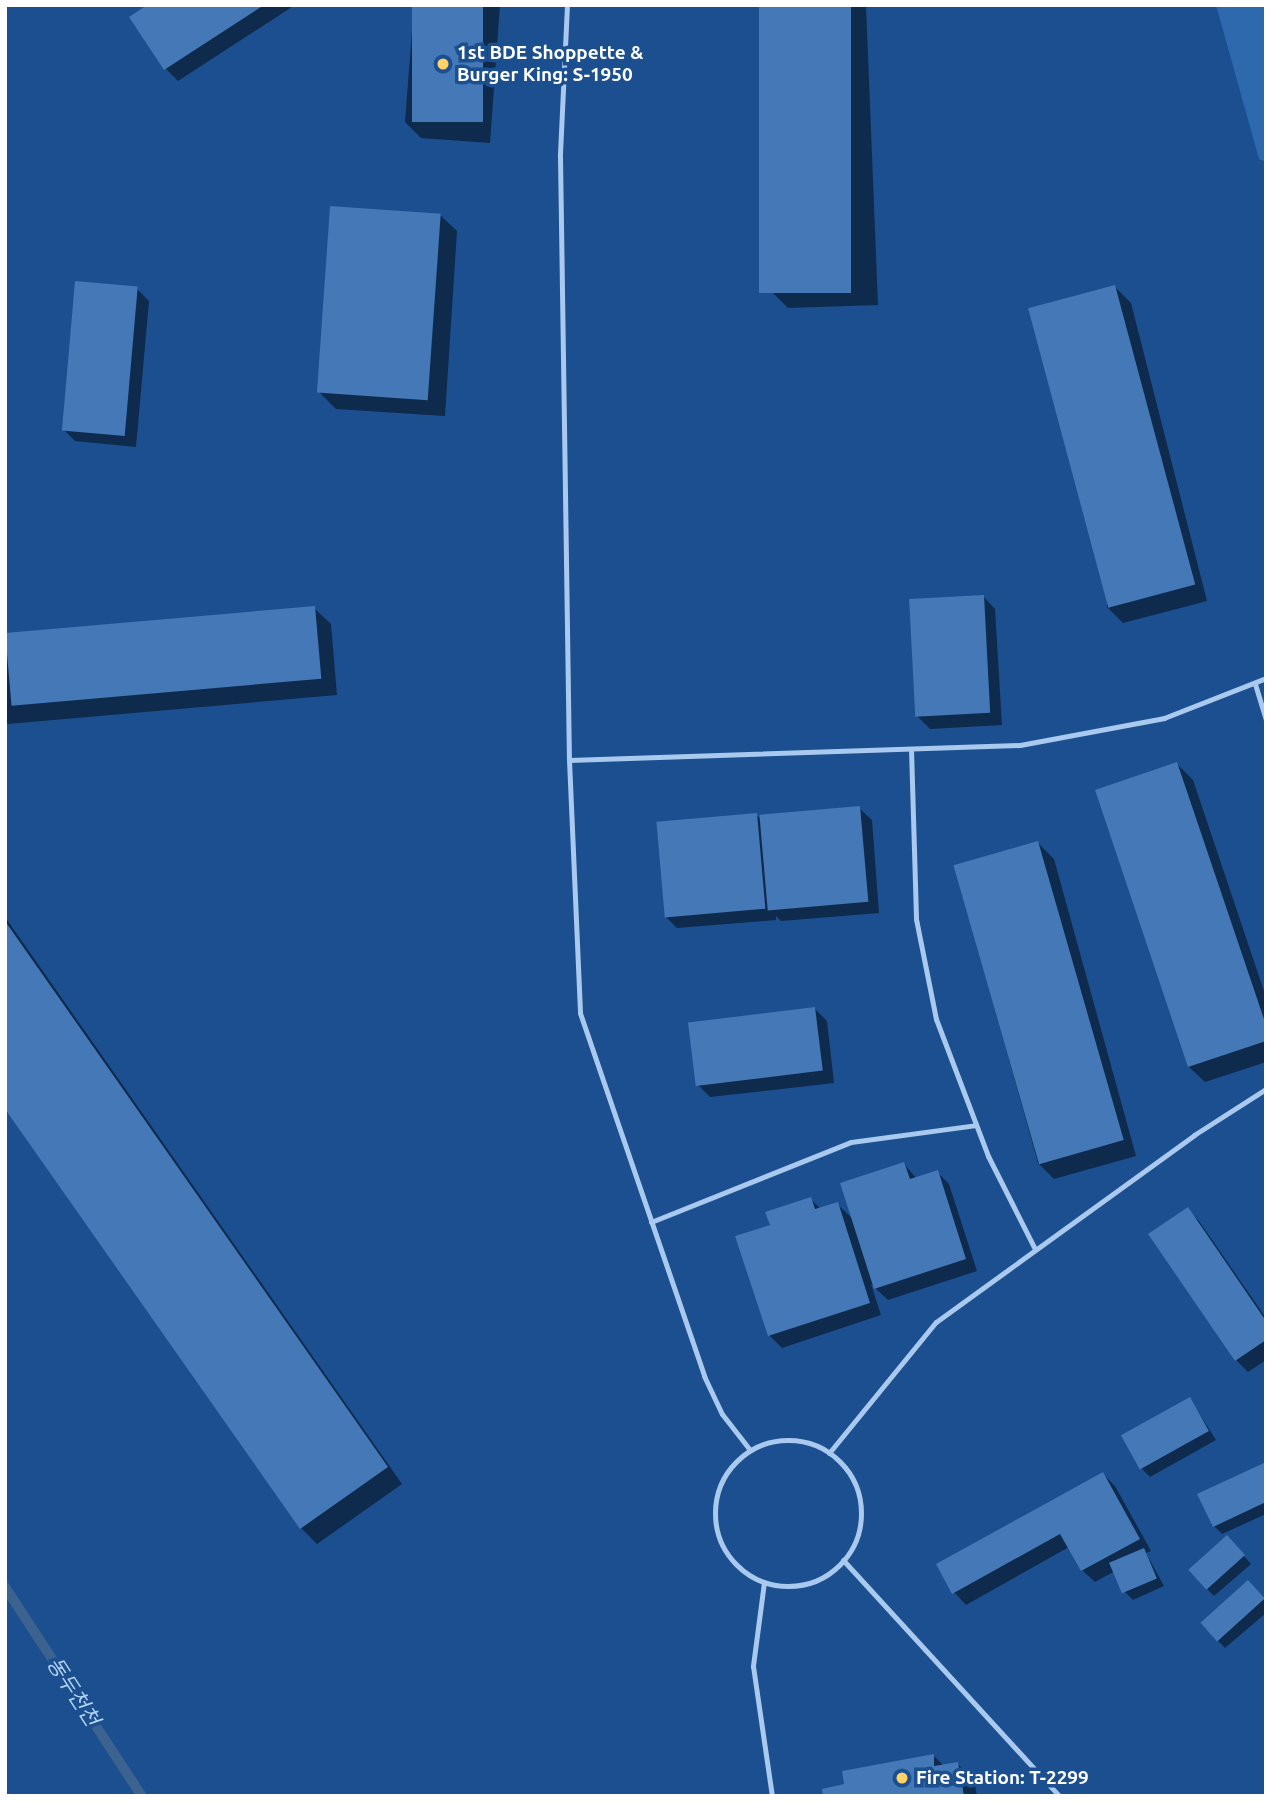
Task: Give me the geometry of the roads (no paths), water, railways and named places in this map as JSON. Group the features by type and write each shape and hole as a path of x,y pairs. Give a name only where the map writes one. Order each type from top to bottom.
{"lane":[{"path":"566,5 560,156 569,760 580,1013 704,1376 722,1414 750,1450"},
{"path":"569,760 1020,745 1164,719 1266,678"},
{"path":"1255,684 1266,720"},
{"path":"911,749 916,919 936,1019 988,1156 1035,1249"},
{"path":"829,1453 936,1322 1194,1135 1266,1089"},
{"path":"651,1222 851,1142 976,1125"},
{"path":"792,1439 816,1445 829,1453 852,1476 860,1499 860,1524 853,1546 843,1560 819,1580 795,1586 764,1582 749,1575 731,1559 719,1538 715,1514 718,1490 729,1469 750,1450 768,1442 792,1439"},
{"path":"843,1560 1059,1796"},
{"path":"764,1582 753,1666 772,1796"}],"waterway":[{"name":"동두천천","path":"5,1587 142,1796"}],"place":[{"name":"1st BDE Shoppette & Burger King: S-1950","path":"443,64"},
{"name":"Fire Station: T-2299","path":"902,1778"}]}
